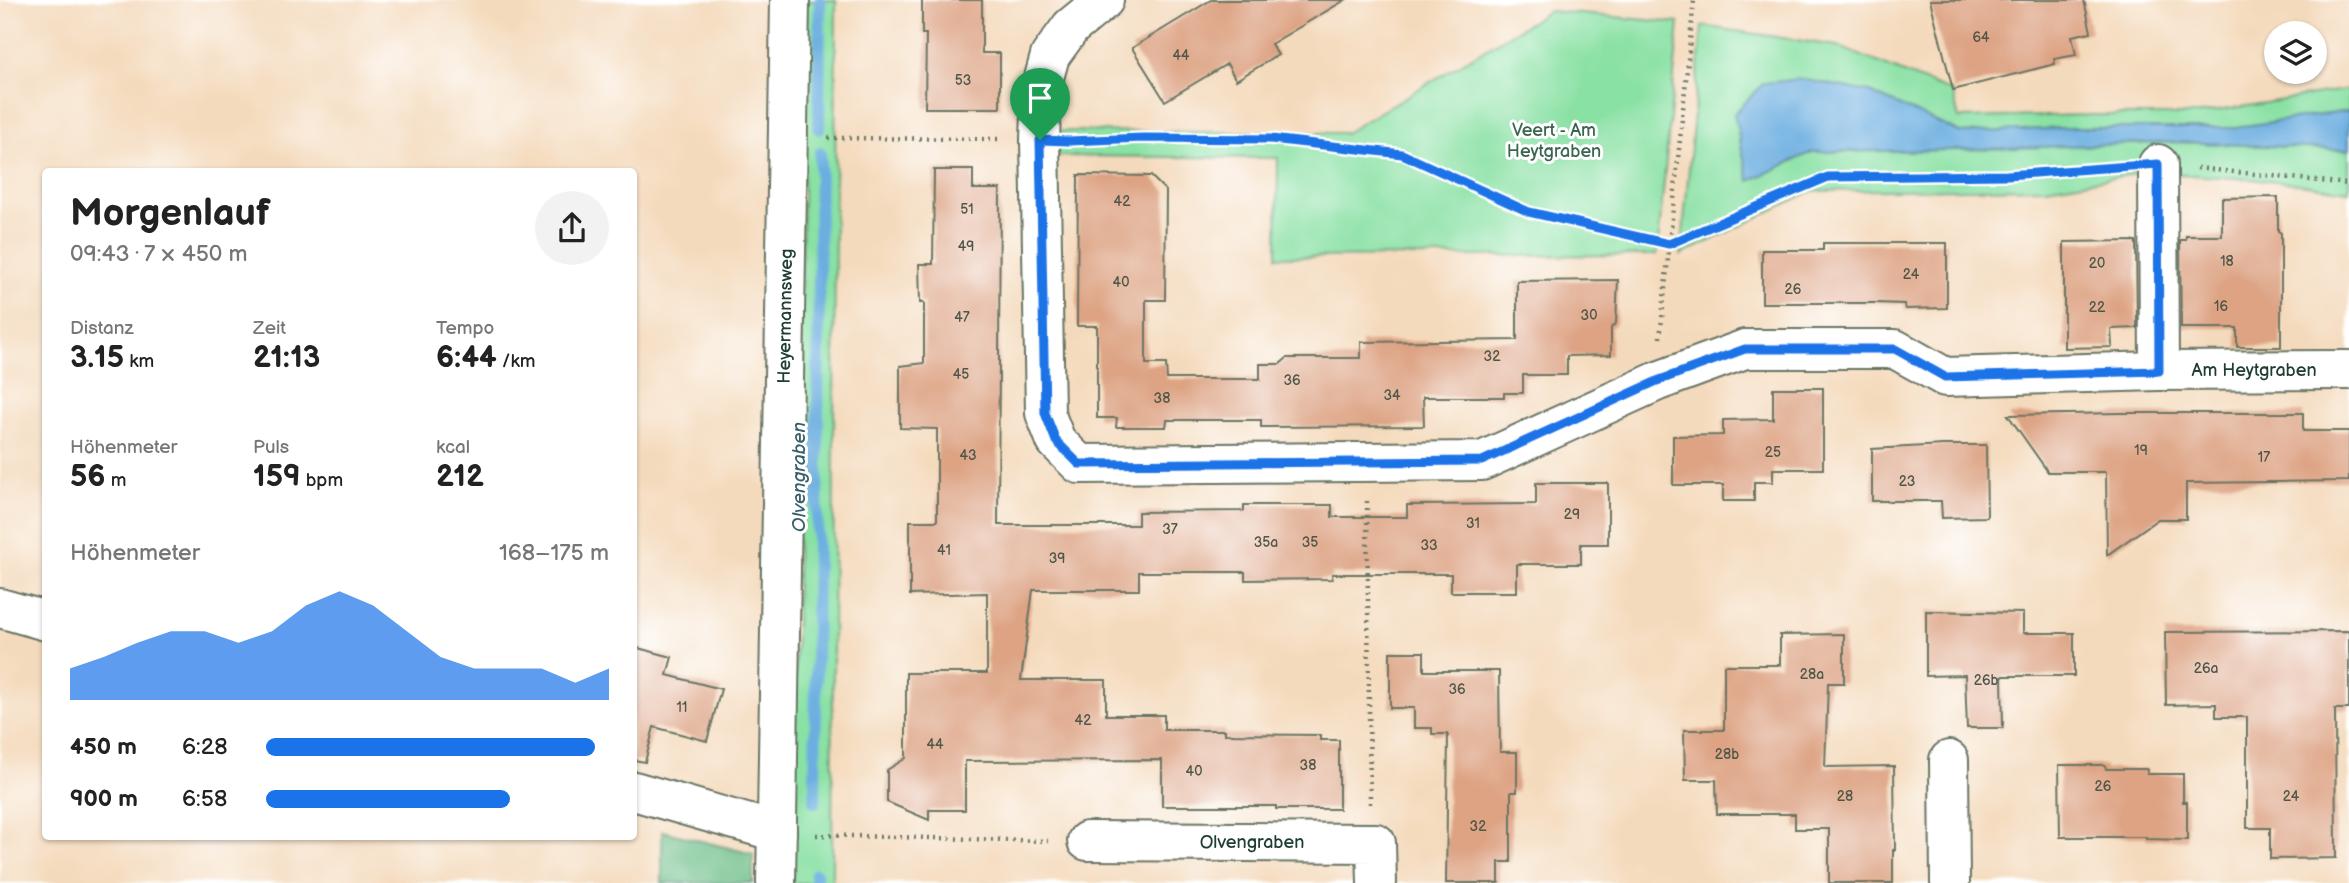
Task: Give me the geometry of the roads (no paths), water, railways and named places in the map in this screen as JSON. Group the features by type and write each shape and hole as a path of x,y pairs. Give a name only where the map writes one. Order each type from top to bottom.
{"street":[{"name":"Heyermannsweg","path":"776,883 790,0"},
{"name":"Am Heytgraben","path":"1104,0 1071,27 1050,56 1042,85 1040,140 1045,413 1056,441 1079,464 1482,461 1657,381 1745,349 1895,349 1945,377 2159,371 2349,370"},
{"path":"2158,164 2159,371"},
{"path":"0,608 42,620"},
{"path":"1949,760 1950,883"},
{"path":"637,792 776,832"},
{"name":"Olvengraben","path":"1087,841 1376,843 1377,883"}],"water":[{"path":"1801,79 1869,92 1961,133 2066,128 2230,128 2349,111 2349,150 2181,142 1812,152 1749,181 1734,114 1764,83"}],"waterway":[{"name":"Olvengraben","path":"819,129 820,0"},
{"name":"Olvengraben","path":"815,802 820,153"},
{"name":"Olvengraben","path":"816,874 816,883"}],"park label":[{"name":"Veert - Am Heytgraben","path":"1554,140"}]}
